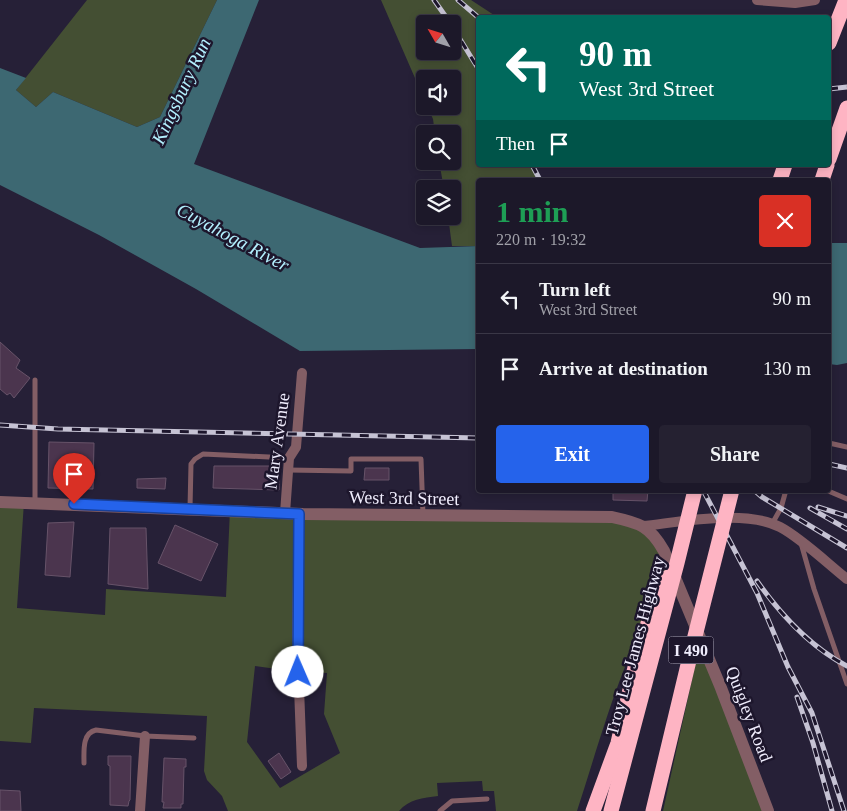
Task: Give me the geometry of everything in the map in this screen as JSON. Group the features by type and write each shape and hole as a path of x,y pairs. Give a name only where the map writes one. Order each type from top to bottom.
{"highway":[{"path":"831,38 846,0"},
{"path":"831,153 847,108"},
{"name":"Troy Lee James Highway","path":"611,811 677,563 693,493"},
{"name":"I 490","path":"654,811 692,648 731,493"},
{"path":"593,811 618,743 636,663 656,597 677,563"}],"street":[{"path":"757,0 795,3 815,0"},
{"name":"Mary Avenue","path":"285,513 288,458 296,447 302,374"},
{"name":"West 3rd Street","path":"0,502 190,508 299,514 612,518 632,521 643,526 739,517 780,527 847,579"},
{"path":"299,514 297,635 302,766"},
{"name":"Quigley Road","path":"643,526 656,537 664,551 721,688 768,811"},
{"path":"140,811 145,736"}],"lane":[{"path":"35,380 35,502"},
{"path":"831,443 847,447"},
{"path":"190,508 191,464 203,454 288,458"},
{"path":"288,470 351,471 351,459 421,459 423,515"},
{"path":"831,492 847,499"},
{"path":"772,524 785,493"},
{"path":"801,542 814,589 847,684"},
{"path":"84,763 85,741 90,731 194,738"},
{"path":"440,811 452,801 487,799"}],"shaded area":[{"path":"87,0 217,0 160,117 137,127 53,92 36,107 16,90"},
{"path":"381,0 471,0 494,15 476,15 476,167 532,167 538,178 476,178 476,246 452,246 449,225 461,225 461,180 442,180 441,170 461,170 461,125 434,125 431,115 461,115 461,70 416,70 416,80"},
{"path":"0,502 24,502 17,608 105,615 106,589 226,597 230,510 612,517 643,526 673,572 656,599 629,657 606,719 577,811 496,811 494,791 483,791 482,781 437,783 438,796 422,798 407,804 399,811 228,811 222,796 207,780 204,771 207,716 34,708 31,743 0,741","holes":["255,666 298,672 327,673 324,714 340,753 280,788 247,742"]},
{"path":"701,639 768,811 663,811"}],"water":[{"path":"217,0 259,0 194,164 420,248 476,246 476,349 300,351 196,289 99,235 0,185 0,68 26,78 16,90 36,107 53,92 137,127 160,117"},
{"path":"831,243 847,243 847,363 831,364"}],"building":[{"path":"0,342 20,360 16,368 30,378 14,398 10,393 7,395 0,389"},
{"path":"49,442 94,443 93,489 48,488"},
{"path":"214,466 280,466 279,490 213,488"},
{"path":"365,468 389,468 389,480 364,480"},
{"path":"166,478 165,489 137,488 137,479"},
{"path":"613,493 648,493 647,501 613,500"},
{"path":"74,522 70,577 45,575 48,523"},
{"path":"175,525 218,544 201,581 158,563"},
{"path":"110,528 146,528 148,589 108,584"},
{"path":"279,753 291,772 281,779 268,761"},
{"path":"108,756 131,756 130,800 128,806 110,805 110,766 108,765"},
{"path":"164,758 186,759 183,804 181,804 181,808 163,808"},
{"path":"0,790 20,791 21,811 0,811"}],"railway":[{"path":"434,0 445,15"},
{"path":"458,0 476,15"},
{"path":"461,41 476,65"},
{"path":"831,89 847,87"},
{"path":"533,167 539,178"},
{"path":"0,425 58,429 476,438"},
{"path":"831,464 847,468"},
{"path":"705,493 757,593 788,667 812,713 844,811"},
{"path":"757,493 847,548"},
{"path":"818,507 847,516"},
{"path":"810,508 847,529"},
{"path":"757,581 797,629 820,649 847,666"},
{"path":"797,697 813,743 832,811"}],"route":[{"path":"74,504 299,514 298,672"}],"water label":[{"name":"Kingsbury Run","path":"181,91"},
{"name":"Cuyahoga River","path":"233,237"}]}
